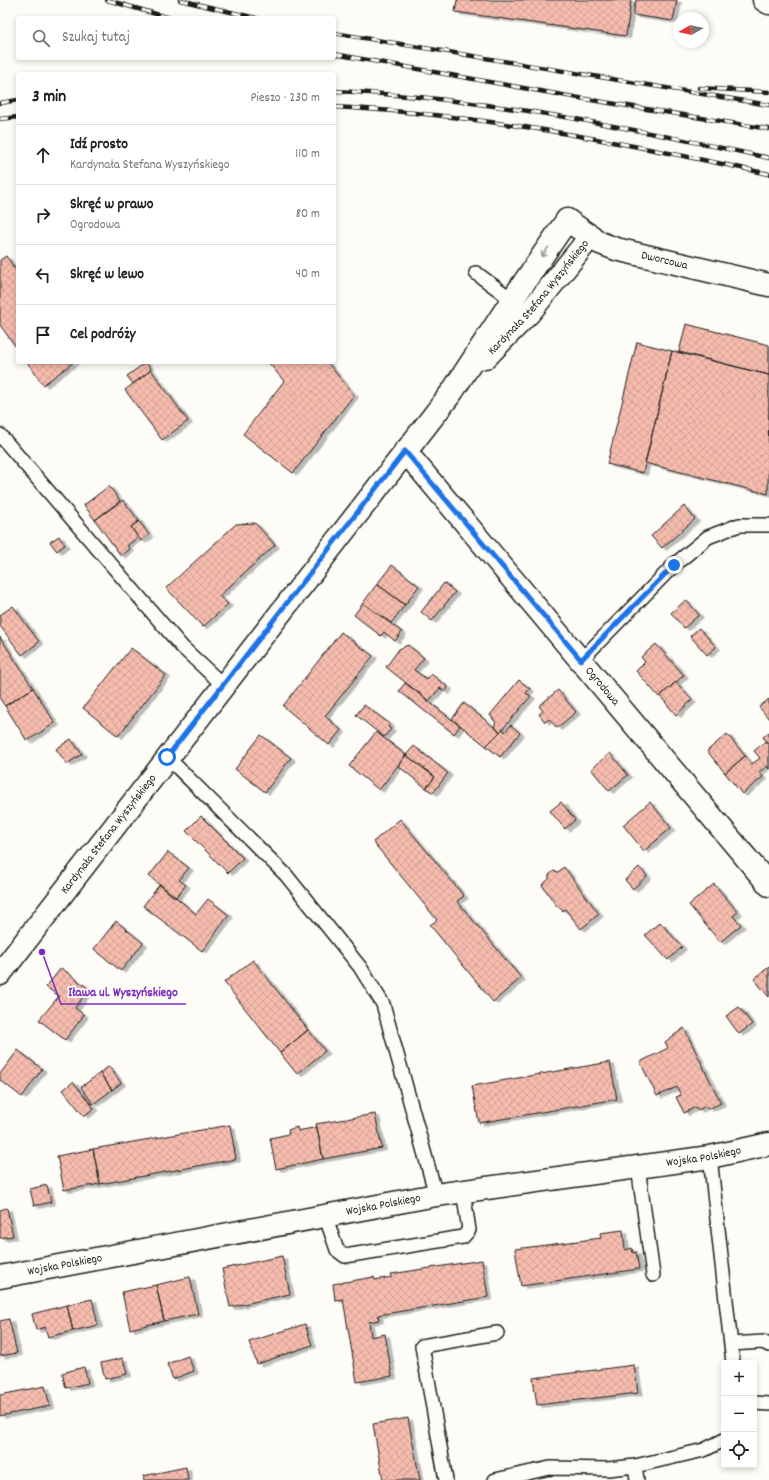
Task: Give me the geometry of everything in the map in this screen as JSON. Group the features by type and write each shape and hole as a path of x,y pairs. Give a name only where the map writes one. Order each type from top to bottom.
{"street":[{"path":"764,0 769,3"},
{"name":"Dworcowa","path":"568,220 590,236 616,250 769,285"},
{"name":"Kardynała Stefana Wyszyńskiego","path":"0,974 167,757 224,686 452,392 512,300 568,220"},
{"name":"Kardynała Stefana Wyszyńskiego","path":"452,392 530,312 590,236"},
{"name":"Ogrodowa","path":"405,451 769,885"},
{"name":"Wojska Polskiego","path":"0,1277 436,1195 710,1156 769,1144"}],"lane":[{"path":"476,273 530,312"},
{"path":"0,434 182,647 224,686"},
{"path":"581,660 674,565 708,537 739,525 769,525"},
{"path":"167,757 286,875 360,967 384,1004 436,1195"},
{"path":"710,1156 733,1360"},
{"path":"638,1167 653,1275"},
{"path":"325,1215 337,1250 345,1256 463,1237 469,1230 463,1191"},
{"path":"446,1480 422,1346 496,1333"},
{"path":"731,1344 763,1342 769,1345"},
{"path":"757,1403 769,1404"},
{"path":"495,1480 550,1468 608,1468 635,1466 704,1450 721,1442"},
{"path":"635,1466 637,1480"}],"building":[{"path":"457,0 631,0 626,36 455,12"},
{"path":"636,0 677,0 675,12 673,12 673,21 633,15"},
{"path":"6,256 16,270 16,347 0,325 0,260"},
{"path":"686,324 769,345 769,375 679,352"},
{"path":"637,342 672,351 643,473 607,464"},
{"path":"672,351 769,375 768,494 645,463"},
{"path":"28,364 71,364 43,385"},
{"path":"143,364 147,364 151,370 133,384 127,376"},
{"path":"270,364 329,364 354,395 293,473 243,434 284,381"},
{"path":"151,370 188,421 162,440 125,390"},
{"path":"109,486 120,501 95,520 84,505"},
{"path":"123,500 139,521 131,527 138,537 127,546 130,549 121,556 95,520"},
{"path":"684,506 695,519 662,548 651,536"},
{"path":"139,521 149,535 141,541 131,527"},
{"path":"255,523 275,545 219,596 228,604 203,627 166,588 236,524"},
{"path":"59,536 65,545 57,551 50,542"},
{"path":"392,565 419,586 405,605 377,584"},
{"path":"444,583 455,592 432,621 421,612"},
{"path":"377,584 405,605 391,623 363,603"},
{"path":"686,600 699,615 684,628 671,613"},
{"path":"363,603 402,632 395,641 384,632 381,636 354,615"},
{"path":"13,606 39,642 22,655 0,626 0,615"},
{"path":"699,628 716,647 707,655 690,636"},
{"path":"341,632 373,656 325,716 341,730 329,745 283,706"},
{"path":"0,637 33,688 5,706 0,699"},
{"path":"656,644 684,675 659,697 636,671 645,662 641,657"},
{"path":"408,645 424,658 414,670 427,679 431,674 448,687 445,692 440,688 429,701 386,667 399,649"},
{"path":"131,648 166,675 118,736 83,708"},
{"path":"519,680 530,689 526,693 531,696 500,732 494,726 496,723 490,715"},
{"path":"676,682 692,700 676,715 660,696"},
{"path":"405,683 460,726 454,734 399,691"},
{"path":"33,688 55,723 27,741 5,706"},
{"path":"558,690 576,712 557,728 549,719 545,722 539,714 543,711 539,706"},
{"path":"769,699 769,719 759,707"},
{"path":"464,703 500,732 486,746 452,719"},
{"path":"364,705 390,724 388,727 391,729 384,737 356,715"},
{"path":"511,725 520,733 500,757 486,746 503,729 505,732"},
{"path":"376,732 406,755 379,790 349,766"},
{"path":"769,732 769,745 763,737"},
{"path":"727,734 745,756 725,773 707,751"},
{"path":"261,735 291,758 265,792 235,769"},
{"path":"71,739 82,754 67,764 56,749"},
{"path":"766,741 769,745 769,769 767,766 759,772 763,777 742,794 725,773 745,756 752,764 760,758 754,751"},
{"path":"414,746 448,773 433,793 426,788 435,777 406,755"},
{"path":"610,753 628,775 609,791 591,769"},
{"path":"406,755 435,777 426,788 398,766"},
{"path":"561,802 575,820 565,829 550,811"},
{"path":"650,802 671,828 644,851 623,825"},
{"path":"201,816 243,858 228,873 186,831"},
{"path":"400,819 464,896 457,901 521,978 493,1002 430,925 437,920 373,842"},
{"path":"168,852 189,868 179,880 186,885 175,898 149,876"},
{"path":"564,867 599,914 581,929 565,909 563,911 556,905 542,885 549,879 549,875 554,871 558,872"},
{"path":"639,867 647,876 633,889 625,880"},
{"path":"160,884 196,914 208,899 229,915 202,951 143,906"},
{"path":"714,884 738,912 733,916 741,925 720,942 689,905"},
{"path":"116,921 143,943 121,971 94,949"},
{"path":"660,922 682,947 668,960 645,935"},
{"path":"253,960 308,1030 280,1053 224,982"},
{"path":"769,967 769,997 754,979"},
{"path":"61,968 89,989 75,1008 84,1015 65,1040 39,1020 59,996 46,987"},
{"path":"739,1007 752,1024 739,1034 726,1016"},
{"path":"684,1028 721,1103 708,1109 706,1106 698,1110 696,1107 684,1113 676,1097 681,1095 677,1087 657,1096 640,1062 668,1048 665,1042"},
{"path":"308,1030 325,1051 297,1074 280,1053"},
{"path":"18,1050 42,1069 22,1097 0,1080 0,1074"},
{"path":"610,1062 617,1099 479,1123 472,1086"},
{"path":"109,1066 121,1083 112,1090 100,1073"},
{"path":"100,1073 112,1090 93,1104 81,1087"},
{"path":"73,1082 94,1108 84,1116 63,1090"},
{"path":"375,1114 382,1148 323,1159 316,1124"},
{"path":"230,1125 236,1159 100,1184 93,1149"},
{"path":"297,1127 298,1131 317,1127 323,1159 276,1169 270,1138 289,1134 288,1130"},
{"path":"93,1149 100,1184 64,1190 57,1156"},
{"path":"47,1185 51,1202 34,1206 30,1189"},
{"path":"7,1208 13,1236 0,1238 0,1210"},
{"path":"623,1230 625,1250 632,1248 633,1253 636,1252 639,1269 521,1286 515,1249 601,1238 600,1233"},
{"path":"282,1256 290,1294 230,1307 222,1269"},
{"path":"482,1260 488,1297 378,1315 379,1320 369,1322 371,1337 385,1334 392,1376 357,1382 343,1299 335,1300 333,1284 374,1277 375,1280 392,1277 391,1274"},
{"path":"190,1277 198,1314 164,1321 156,1285"},
{"path":"156,1285 164,1321 130,1329 122,1292"},
{"path":"92,1299 98,1325 73,1331 67,1305"},
{"path":"67,1305 73,1331 48,1337 45,1327 36,1330 32,1314"},
{"path":"9,1319 17,1353 0,1356 0,1321"},
{"path":"305,1324 312,1345 257,1364 249,1342"},
{"path":"188,1356 194,1371 173,1379 167,1364"},
{"path":"123,1358 127,1374 105,1379 101,1363"},
{"path":"634,1365 638,1393 537,1405 533,1378"},
{"path":"84,1367 88,1383 66,1388 62,1373"},
{"path":"45,1386 50,1406 0,1416 0,1395"},
{"path":"408,1418 420,1480 383,1480 373,1424"},
{"path":"186,1467 188,1480 144,1480 143,1476"}],"railway":[{"path":"107,0 163,16"},
{"path":"180,0 248,16"},
{"path":"336,33 769,105"},
{"path":"336,54 579,98 769,129"},
{"path":"699,88 769,92"},
{"path":"336,91 389,94 444,100 553,115 661,135 769,158"},
{"path":"0,103 16,100"},
{"path":"336,107 444,116 499,123 661,151 769,174"},
{"path":"0,119 16,117"}],"place":[{"name":"Iława ul. Wyszyńskiego","path":"42,952"}],"route":[{"path":"167,757 224,686 405,451 581,660 674,565"}]}
